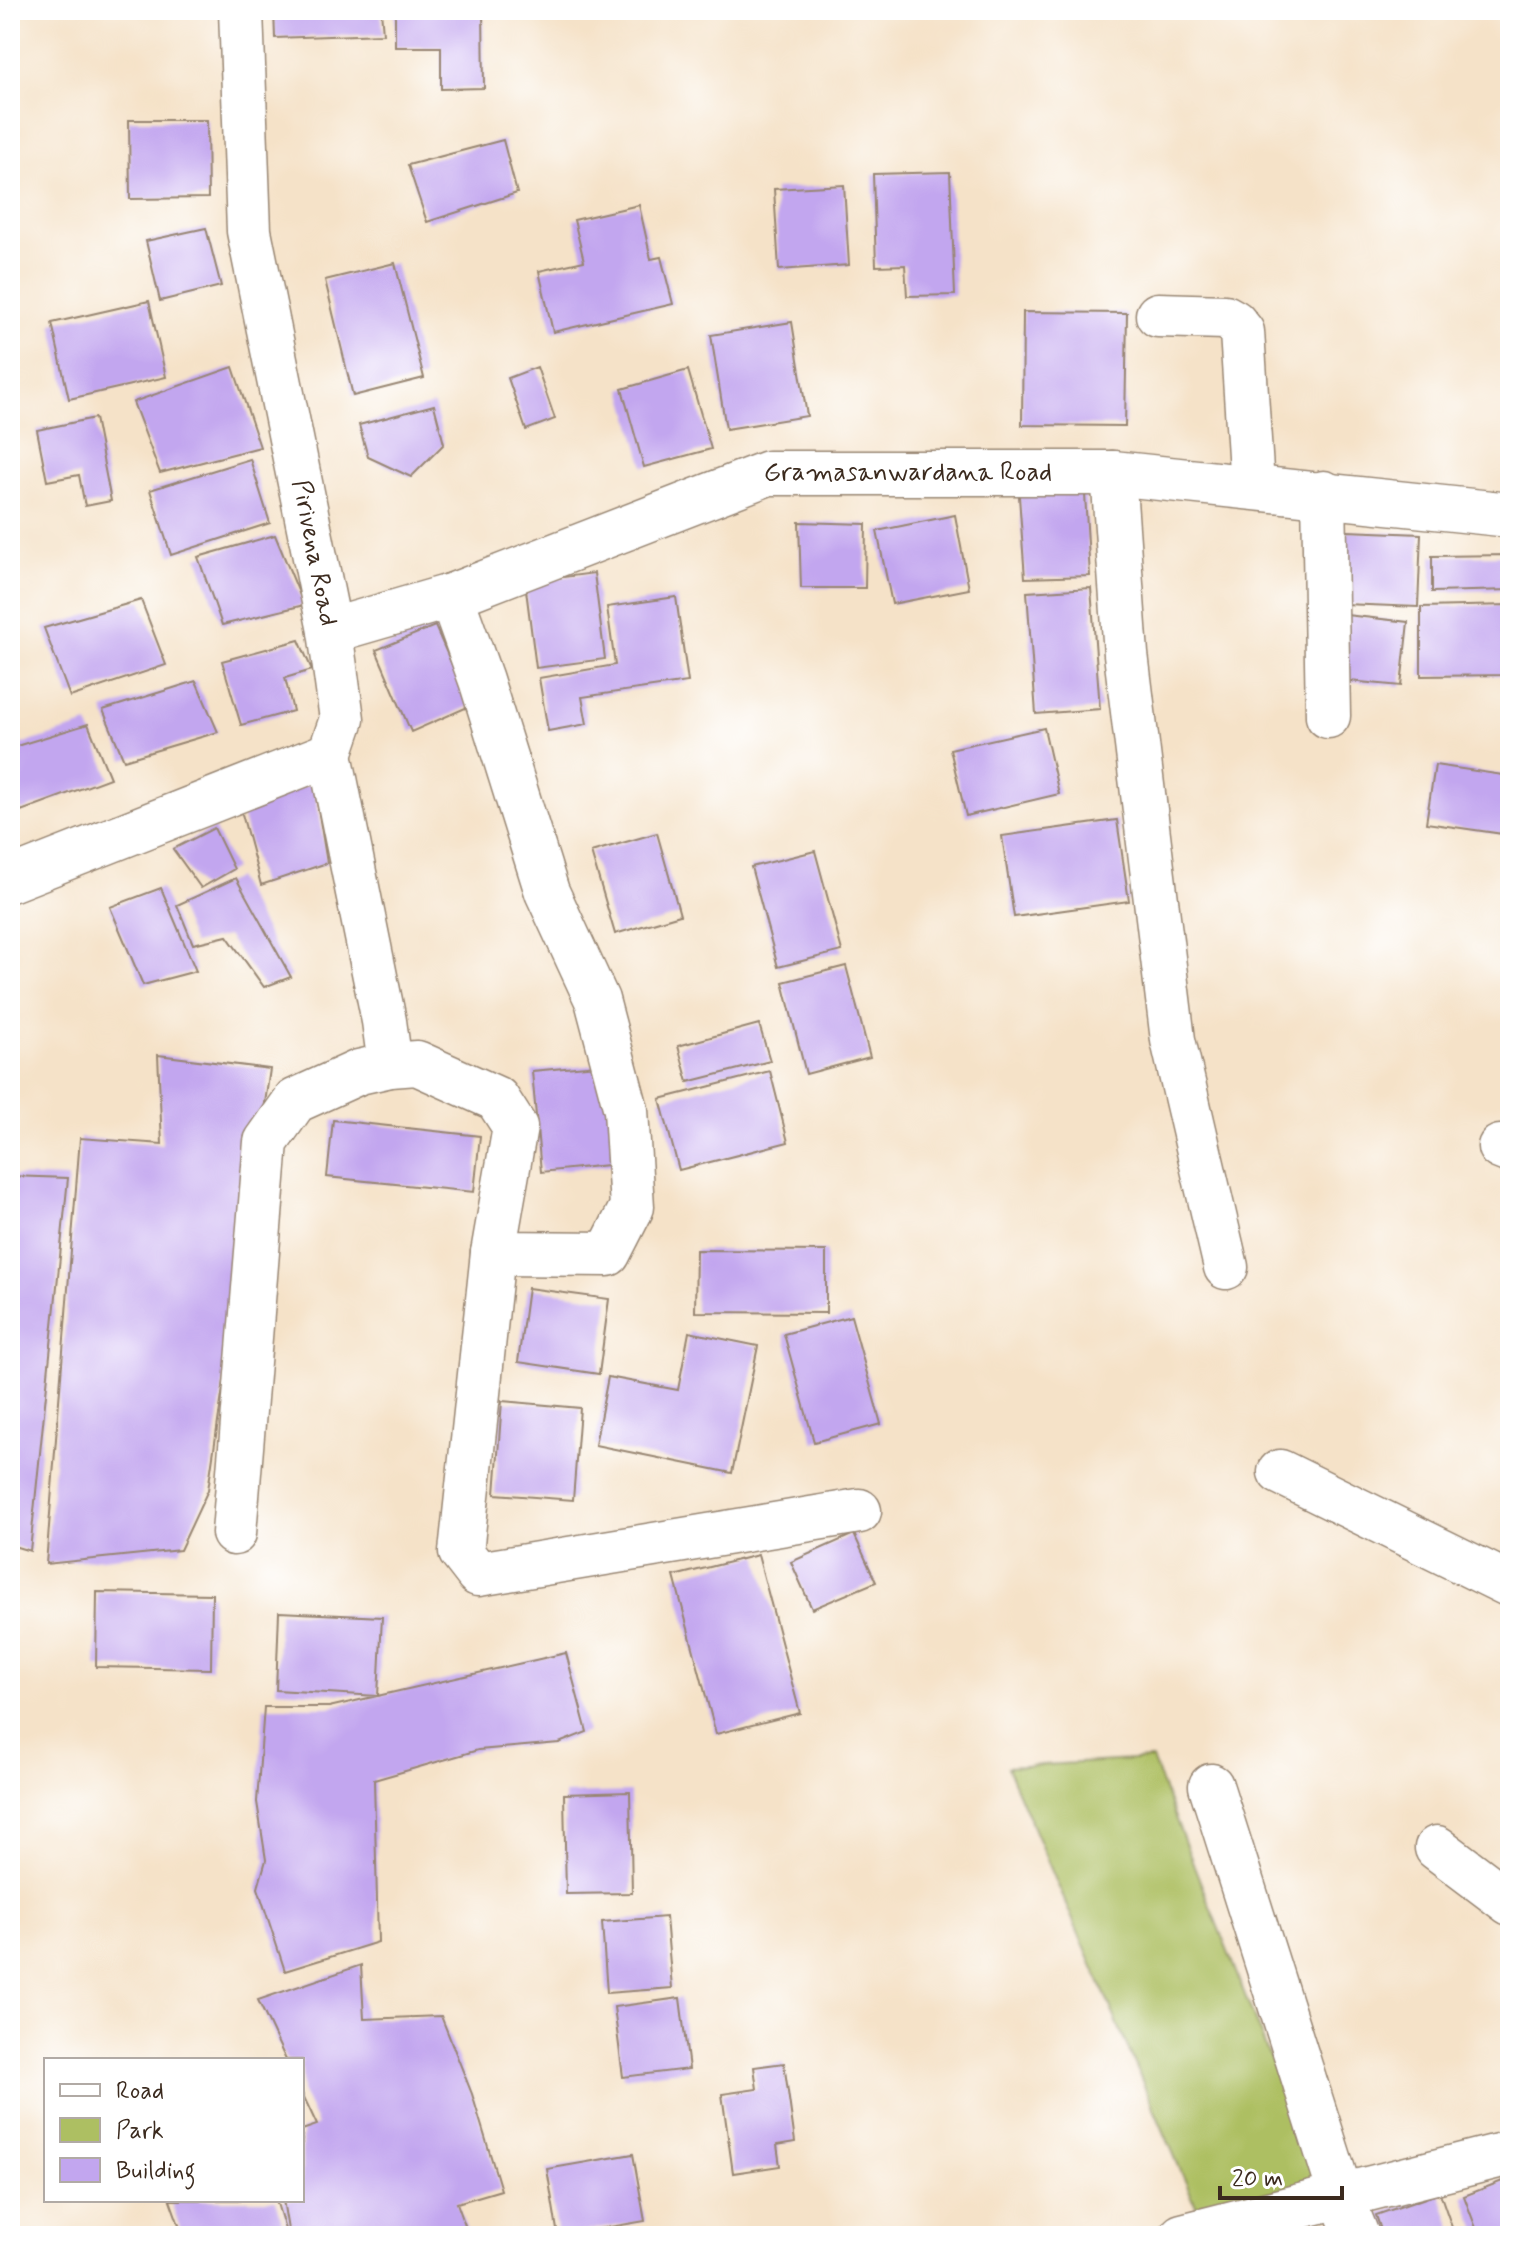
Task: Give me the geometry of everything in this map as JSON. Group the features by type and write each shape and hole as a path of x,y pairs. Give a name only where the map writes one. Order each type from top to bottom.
{"street":[{"name":"Pirivena Road","path":"241,10 249,231 330,631 342,719 330,754"},
{"path":"1158,315 1225,317 1242,332 1252,486"},
{"name":"Gramasanwardana Road","path":"330,631 451,596 768,473 1113,473 1510,515"},
{"path":"1113,473 1126,654 1173,1040 1226,1267"},
{"path":"1324,493 1328,716"},
{"path":"451,596 481,680 547,892 597,1000 626,1110 632,1207 608,1254 493,1253"},
{"path":"10,880 330,754 384,1021 390,1065"},
{"path":"234,1533 266,1142 295,1101 359,1072 417,1063 497,1099 515,1127 493,1253 461,1552 478,1574 859,1511"},
{"path":"1280,1472 1510,1585"},
{"path":"1211,1786 1341,2196 1357,2236"},
{"path":"1437,1848 1510,1903"},
{"path":"1182,2236 1510,2153"}],"green space":[{"path":"1152,1759 1319,2183 1196,2206 1007,1767"}],"building":[{"path":"274,10 381,10 383,34 275,38"},
{"path":"483,10 484,88 441,89 441,47 395,47 395,13"},
{"path":"129,120 207,120 208,198 130,199"},
{"path":"503,140 517,193 427,222 408,165"},
{"path":"950,172 955,295 907,296 905,265 876,266 873,174"},
{"path":"844,185 849,265 779,270 774,189"},
{"path":"639,205 651,259 661,257 673,304 553,332 539,271 584,261 574,220"},
{"path":"206,228 221,286 160,301 146,241"},
{"path":"395,263 424,378 353,396 325,280"},
{"path":"149,301 166,377 69,399 52,323"},
{"path":"1023,312 1127,313 1125,426 1022,425"},
{"path":"792,322 807,416 726,429 711,335"},
{"path":"233,367 260,447 160,473 133,402"},
{"path":"537,367 555,419 526,430 508,378"},
{"path":"688,370 711,449 644,467 622,389"},
{"path":"434,405 444,444 411,477 368,457 359,425"},
{"path":"95,418 111,501 85,506 79,475 47,481 37,430"},
{"path":"250,459 270,523 171,555 150,490"},
{"path":"1084,478 1090,576 1025,578 1018,483"},
{"path":"955,515 969,589 892,604 877,531"},
{"path":"799,522 866,524 865,588 801,588"},
{"path":"1347,531 1421,534 1418,607 1344,604"},
{"path":"275,535 304,605 222,625 198,557"},
{"path":"1510,555 1510,590 1432,592 1432,556"},
{"path":"594,573 605,659 536,668 525,582"},
{"path":"1091,588 1100,709 1036,714 1027,592"},
{"path":"676,597 688,682 582,697 587,724 548,731 539,678 615,665 607,607"},
{"path":"141,600 166,665 70,697 44,628"},
{"path":"1510,605 1510,675 1421,676 1421,607"},
{"path":"1346,615 1408,622 1401,686 1339,680"},
{"path":"435,626 470,706 411,732 376,650"},
{"path":"299,640 312,670 285,678 293,711 241,725 222,661"},
{"path":"196,681 218,732 124,760 103,710"},
{"path":"88,724 110,778 21,811 10,780 10,748"},
{"path":"1044,728 1059,794 966,816 950,749"},
{"path":"1435,765 1510,776 1503,834 1426,823"},
{"path":"314,784 327,863 261,885 238,799"},
{"path":"1117,820 1129,901 1014,917 1002,836"},
{"path":"214,828 234,869 201,888 173,849"},
{"path":"657,833 680,915 615,934 591,852"},
{"path":"815,851 842,951 778,967 751,867"},
{"path":"236,878 291,977 264,987 227,936 193,944 177,905"},
{"path":"161,888 196,971 143,985 110,907"},
{"path":"846,966 870,1057 806,1074 783,982"},
{"path":"759,1024 770,1061 688,1082 678,1046"},
{"path":"158,1055 270,1069 208,1490 180,1550 46,1564 80,1138 162,1144"},
{"path":"608,1064 617,1164 541,1172 532,1071"},
{"path":"770,1071 788,1142 679,1170 660,1099"},
{"path":"333,1120 480,1136 474,1192 327,1177"},
{"path":"10,1176 68,1178 30,1551 10,1545"},
{"path":"696,1250 826,1251 826,1313 695,1312"},
{"path":"528,1288 609,1299 599,1374 518,1362"},
{"path":"851,1316 881,1424 814,1442 784,1334"},
{"path":"689,1332 758,1346 732,1473 595,1445 608,1377 678,1390"},
{"path":"502,1401 580,1408 573,1500 495,1494"},
{"path":"854,1534 876,1582 812,1609 791,1562"},
{"path":"758,1555 800,1713 716,1734 674,1576"},
{"path":"97,1592 212,1594 211,1669 96,1667"},
{"path":"279,1612 382,1617 378,1696 276,1690"},
{"path":"566,1653 587,1732 559,1743 478,1750 374,1780 378,1942 285,1971 258,1888 266,1860 257,1802 264,1707 329,1707"},
{"path":"630,1792 632,1893 566,1894 564,1794"},
{"path":"666,1917 672,1988 607,1993 602,1922"},
{"path":"361,1965 364,2019 441,2016 472,2094 501,2190 457,2203 469,2236 289,2236 283,2202 304,2202 304,2129 317,2125 304,2097 304,2058 285,2058 258,2000"},
{"path":"680,1998 689,2069 623,2077 614,2007"},
{"path":"784,2063 795,2142 777,2145 780,2166 733,2173 722,2094 757,2089 754,2067"},
{"path":"633,2154 645,2221 558,2236 547,2169"},
{"path":"1510,2178 1510,2236 1479,2236 1464,2196"},
{"path":"1440,2193 1455,2236 1383,2236 1376,2215"},
{"path":"171,2202 277,2202 287,2236 183,2236"}]}
